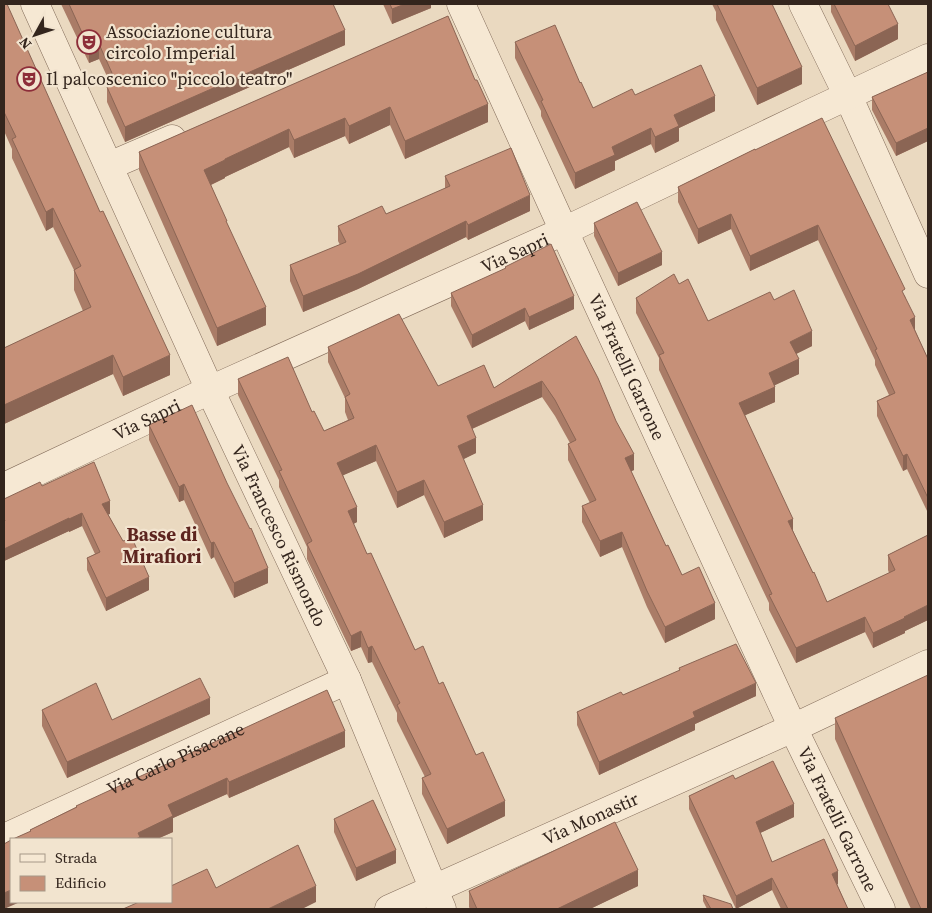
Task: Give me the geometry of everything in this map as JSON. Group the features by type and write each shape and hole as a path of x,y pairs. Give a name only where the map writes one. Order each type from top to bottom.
{"street":[{"name":"Via Francesco Rismondo","path":"35,4 210,390 347,680 438,899"},
{"path":"803,4 848,96 928,274"},
{"name":"Via Fratelli Garrone","path":"455,11 564,231 793,728 881,909"},
{"name":"Via Sapri","path":"4,487 210,390 564,231 928,58"},
{"path":"109,166 190,131"},
{"name":"Via Fratelli Garrone","path":"793,728 928,664"},
{"name":"Via Carlo Pisacane","path":"4,838 347,680"},
{"name":"Via Monastir","path":"389,909 438,899 793,728"}],"building":[{"path":"4,4 7,4 100,212 103,211 170,355 123,377 113,355 4,405 4,348 91,307 74,270 81,266 53,208 46,212 12,139 16,137 4,112"},
{"path":"69,4 333,4 345,30 125,127 107,87 116,82 99,44 89,48"},
{"path":"390,4 405,4 392,9"},
{"path":"717,4 772,4 802,67 757,88"},
{"path":"834,4 888,4 898,24 855,46"},
{"path":"448,16 475,80 477,80 488,104 405,141 390,107 349,126 345,118 294,140 289,129 204,170 266,307 217,328 139,152"},
{"path":"555,25 593,108 632,89 635,95 701,65 715,96 674,115 679,126 655,137 651,128 612,147 615,155 575,173 515,42"},
{"path":"928,72 928,128 896,143 872,97"},
{"path":"822,118 905,289 902,291 915,317 910,320 928,359 928,498 907,454 903,456 877,401 895,393 875,350 877,349 818,225 750,256 731,214 698,229 678,187"},
{"path":"511,148 530,195 468,225 466,221 358,274 303,296 290,265 346,242 338,226 382,206 386,214 450,186 445,176"},
{"path":"637,202 662,252 618,273 594,223"},
{"path":"551,244 574,296 529,317 525,308 472,335 451,293 506,268"},
{"path":"674,274 679,284 688,279 708,321 770,292 774,300 794,290 812,331 790,342 799,359 769,373 775,387 739,403 793,519 788,521 827,602 895,570 888,555 928,535 928,605 873,633 865,617 796,648 769,595 772,594 659,355 664,353 636,298"},
{"path":"399,314 438,386 484,365 494,388 576,336 598,378 616,421 634,454 625,458 666,546 668,545 682,575 699,567 715,603 665,627 647,591 622,532 600,541 582,506 596,500 568,444 576,440 555,400 542,381 467,416 476,438 458,446 483,505 444,522 424,480 397,492 376,445 337,463 357,507 348,511 367,554 371,553 415,650 423,646 439,684 443,682 476,755 483,752 505,801 447,829 422,778 431,774 397,705 400,703 372,646 368,648 361,631 351,636 307,544 312,541 279,471 282,470 238,379 288,357 312,412 314,411 324,431 354,418 345,397 350,394 328,347"},
{"path":"192,405 268,568 234,583 214,542 211,543 184,484 179,487 149,425"},
{"path":"94,462 110,501 102,504 123,541 132,538 149,577 106,598 87,558 100,552 82,513 4,549 4,499 40,482 42,486"},
{"path":"736,644 756,683 693,712 695,717 599,762 577,712 621,692 623,695 680,670 679,668"},
{"path":"928,675 928,909 921,909 835,718"},
{"path":"200,678 210,698 67,762 42,710 96,683 112,720"},
{"path":"327,690 345,731 229,782 227,778 168,805 173,816 138,833 140,837 138,838 15,838 76,806"},
{"path":"773,761 794,804 756,822 772,862 824,839 838,871 832,874 848,909 788,909 772,878 736,896 689,796 733,775 735,779"},
{"path":"373,800 396,850 356,868 334,819"},
{"path":"615,822 638,870 557,909 477,909 469,891"},
{"path":"10,841 10,890 4,893 4,844"},
{"path":"298,845 316,886 268,909 123,909 137,903 172,903 172,886 207,869 216,888"},
{"path":"703,895 731,904 733,909 711,909"}],"place":[{"name":"Associazione cultura circolo Imperial","path":"89,42"},
{"name":"Il palcoscenico \"piccolo teatro\"","path":"29,79"}],"district":[{"name":"Basse di Mirafiori","path":"162,545"}]}
